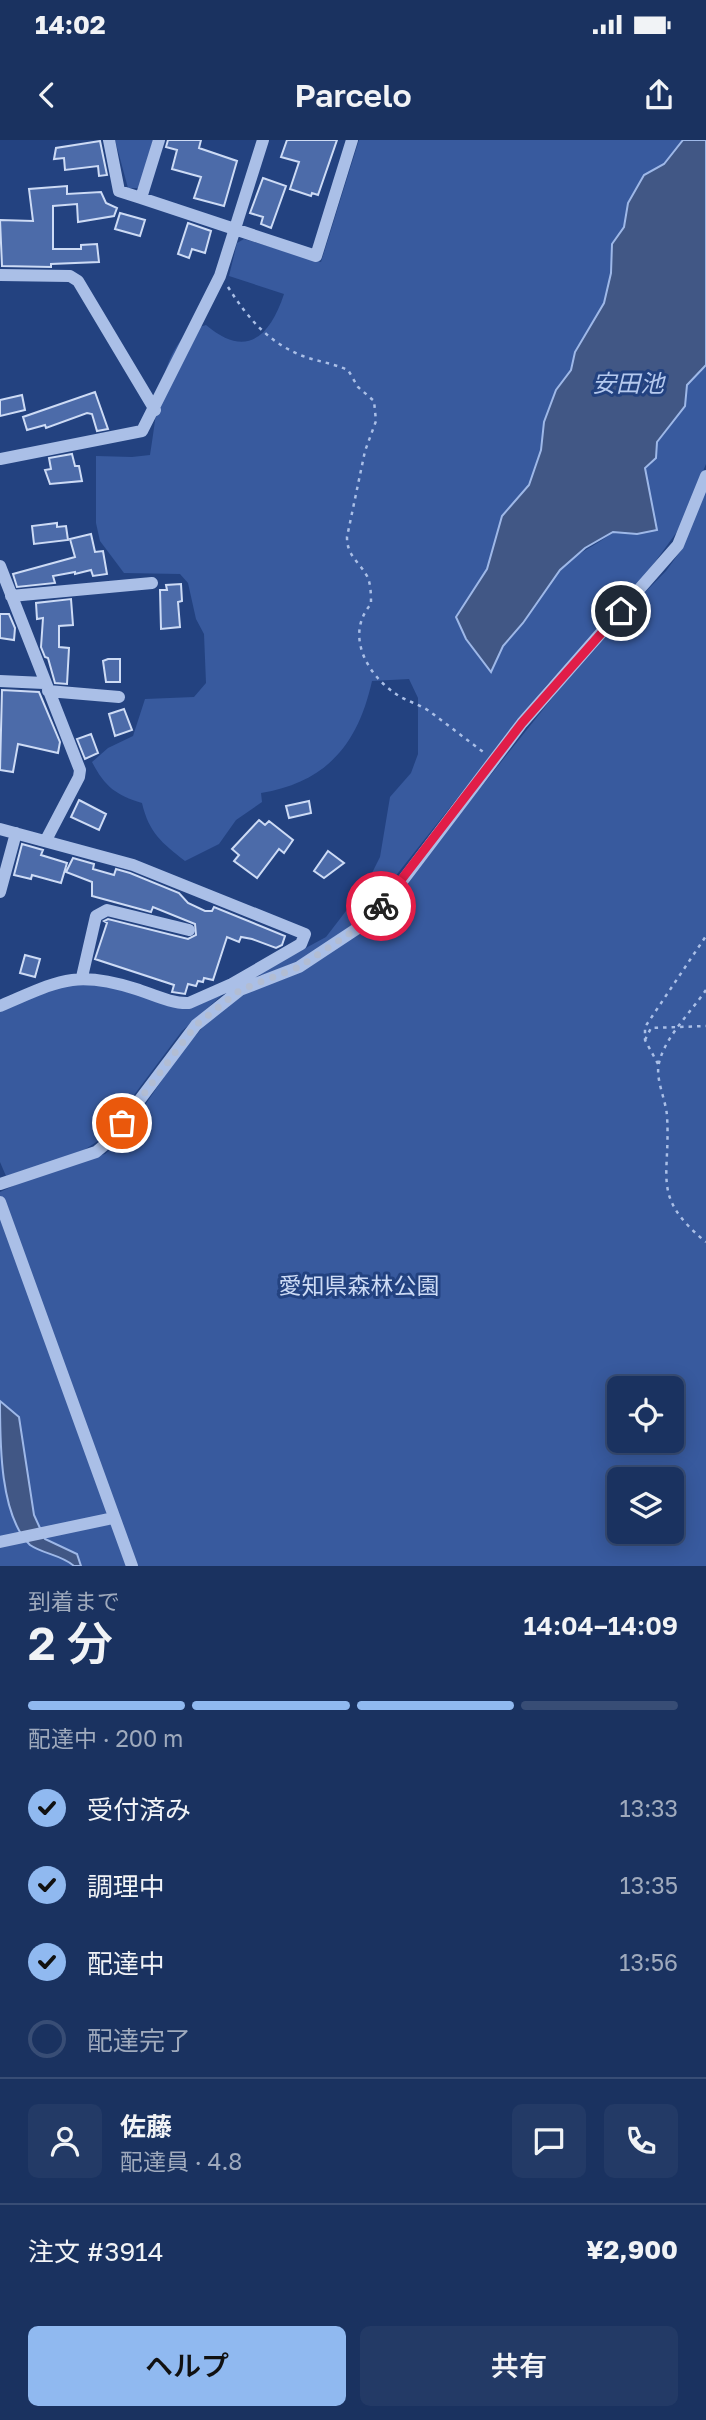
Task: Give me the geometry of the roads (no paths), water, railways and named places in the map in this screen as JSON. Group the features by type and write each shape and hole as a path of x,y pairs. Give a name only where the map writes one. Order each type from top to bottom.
{"street":[{"path":"109,140 119,191 316,256 352,140"},
{"path":"141,198 159,140"},
{"path":"0,459 142,431 155,410 220,276 263,140"},
{"path":"0,275 70,276 78,281 155,410"},
{"path":"0,1006 63,979 82,977 107,980 181,1004 299,967 367,922 529,715 678,545 706,476"},
{"path":"0,566 8,599 79,770 79,777 46,840"},
{"path":"8,599 152,583"},
{"path":"0,681 119,697"},
{"path":"0,829 133,865 304,933 301,944 238,986 196,1025 108,1142 96,1152 0,1184"},
{"path":"0,892 16,833"},
{"path":"82,977 96,916 107,910 189,930"},
{"path":"0,1202 132,1566"},
{"path":"0,1542 113,1518"}],"water":[{"name":"安田池","path":"683,140 706,140 706,365 687,385 685,406 657,442 656,458 645,468 657,530 637,534 613,532 585,548 560,570 523,623 503,646 491,672 466,639 456,617 487,569 502,516 529,485 541,450 544,422 556,390 571,370 575,352 604,303 611,273 612,244 624,227 628,203 644,175 664,164"},
{"path":"0,1401 19,1417 34,1515 45,1539 77,1554 81,1566 74,1566 64,1559 35,1548 20,1532 7,1498 0,1438"}],"park label":[{"name":"愛知県森林公園","path":"359,1286"}]}
